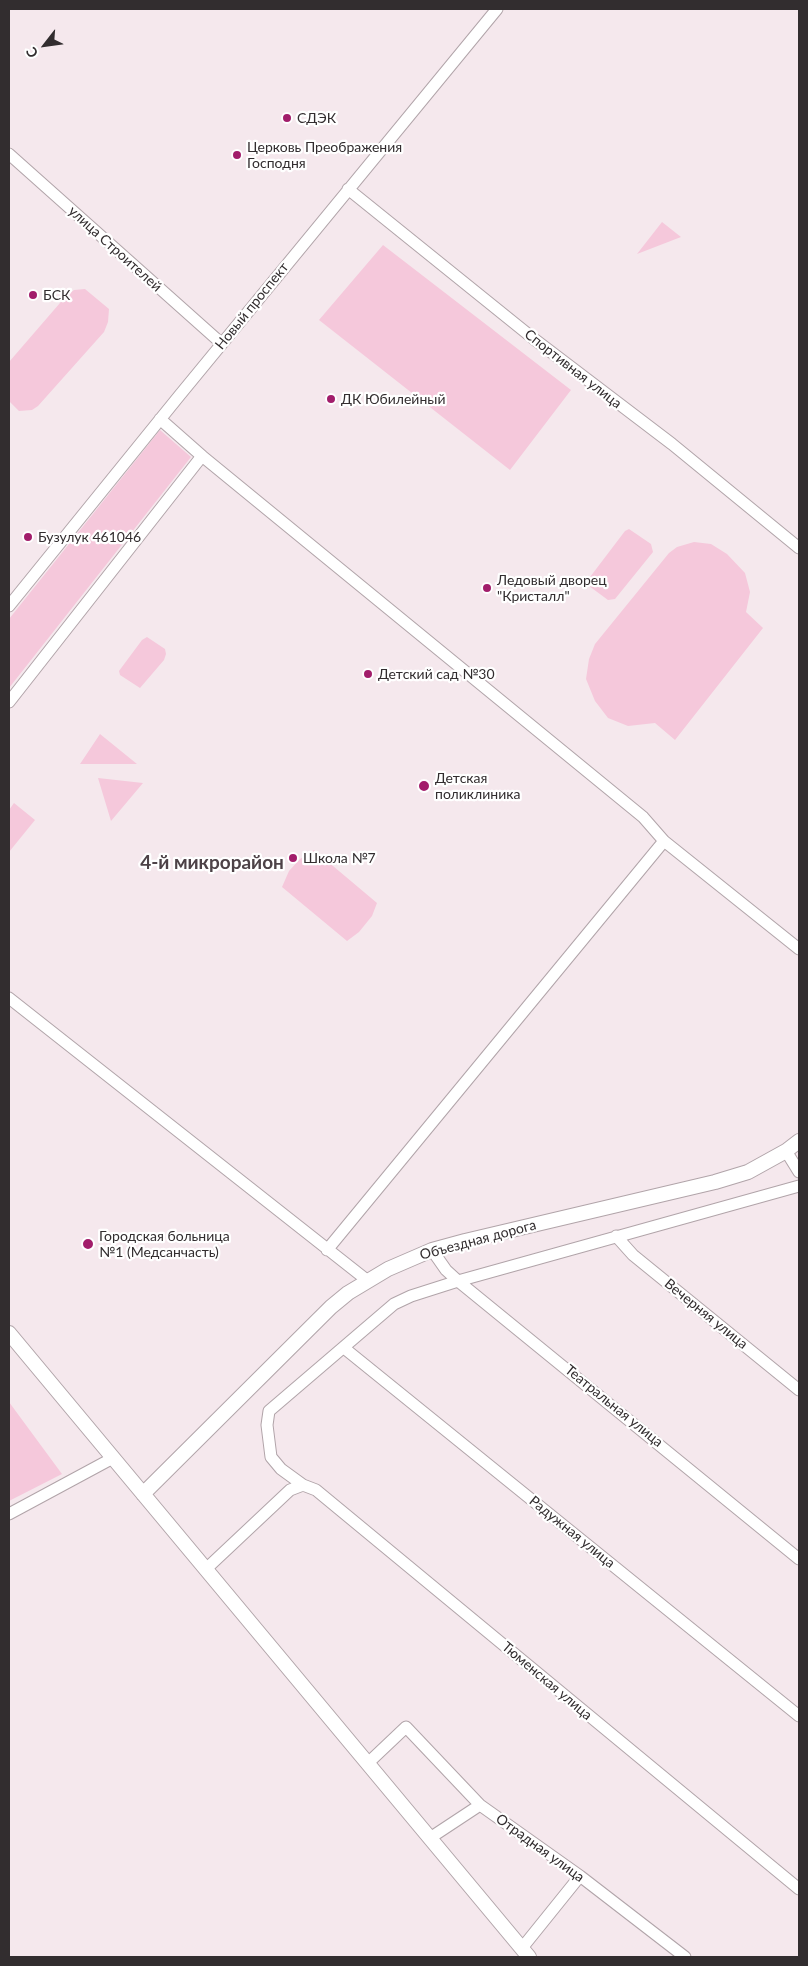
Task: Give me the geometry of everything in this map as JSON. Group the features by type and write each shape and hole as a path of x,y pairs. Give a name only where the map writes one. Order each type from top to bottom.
{"main road":[{"name":"Объездная дорога","path":"143,1494 309,1327 331,1307 388,1269 432,1250 610,1206 697,1188 748,1172 786,1151 799,1141"},
{"path":"9,1333 525,1953"}],"street":[{"name":"Новый проспект","path":"9,606 221,343 498,9"},
{"name":"улица Строителей","path":"9,154 221,343"},
{"name":"Спортивная улица","path":"348,189 534,340 672,444 799,548"},
{"path":"160,419 202,456 642,817 664,842 799,949"},
{"path":"9,702 202,456"},
{"path":"327,1250 664,842"},
{"path":"9,998 368,1281"},
{"path":"786,1151 799,1172"},
{"path":"344,1348 394,1304 411,1296 616,1236 799,1186"},
{"name":"Вечерняя улица","path":"616,1236 634,1255 799,1390"},
{"name":"Театральная улица","path":"432,1250 438,1260 458,1281 799,1559"},
{"name":"Тюменская улица","path":"344,1348 269,1411 267,1426 271,1457 281,1470 303,1485 316,1490 799,1889"},
{"name":"Радужная улица","path":"344,1348 799,1716"},
{"path":"9,1514 113,1458"},
{"path":"206,1569 290,1490 303,1485"},
{"name":"Отрадная улица","path":"368,1763 406,1727 480,1805 580,1876 684,1957"},
{"path":"430,1838 480,1805"},
{"path":"525,1953 580,1876"}],"shaded area":[{"path":"662,222 681,237 637,254"},
{"path":"383,245 571,390 510,470 319,320"},
{"path":"85,289 109,309 108,322 104,332 38,406 32,410 19,411 9,401 9,362 66,296 74,290"},
{"path":"160,430 191,457 9,688 9,619"},
{"path":"629,529 651,544 653,552 615,599 608,600 589,586 587,581 625,531"},
{"path":"694,542 711,544 727,554 745,573 750,592 746,612 763,628 675,740 655,723 628,726 608,718 595,701 586,679 589,659 595,644 669,553 677,547"},
{"path":"147,637 165,649 166,654 164,660 140,688 120,675 119,671 142,640"},
{"path":"100,734 137,764 80,764"},
{"path":"98,778 143,783 111,821"},
{"path":"14,803 35,820 9,852 9,810"},
{"path":"314,850 377,903 372,916 359,932 347,941 282,887 289,871 300,859"},
{"path":"9,1402 62,1474 9,1501"}],"place":[{"name":"СДЭК","path":"287,118"},
{"name":"Церковь Преображения Господня","path":"237,155"},
{"name":"БСК","path":"33,295"},
{"name":"ДК Юбилейный","path":"331,399"},
{"name":"Бузулук 461046","path":"28,537"},
{"name":"Ледовый дворец \"Кристалл\"","path":"487,588"},
{"name":"Детский сад №30","path":"368,674"},
{"name":"Детская поликлиника","path":"424,786"},
{"name":"Школа №7","path":"293,858"},
{"name":"Городская больница №1 (Медсанчасть)","path":"88,1244"}],"district":[{"name":"4-й микрорайон","path":"212,863"}]}
